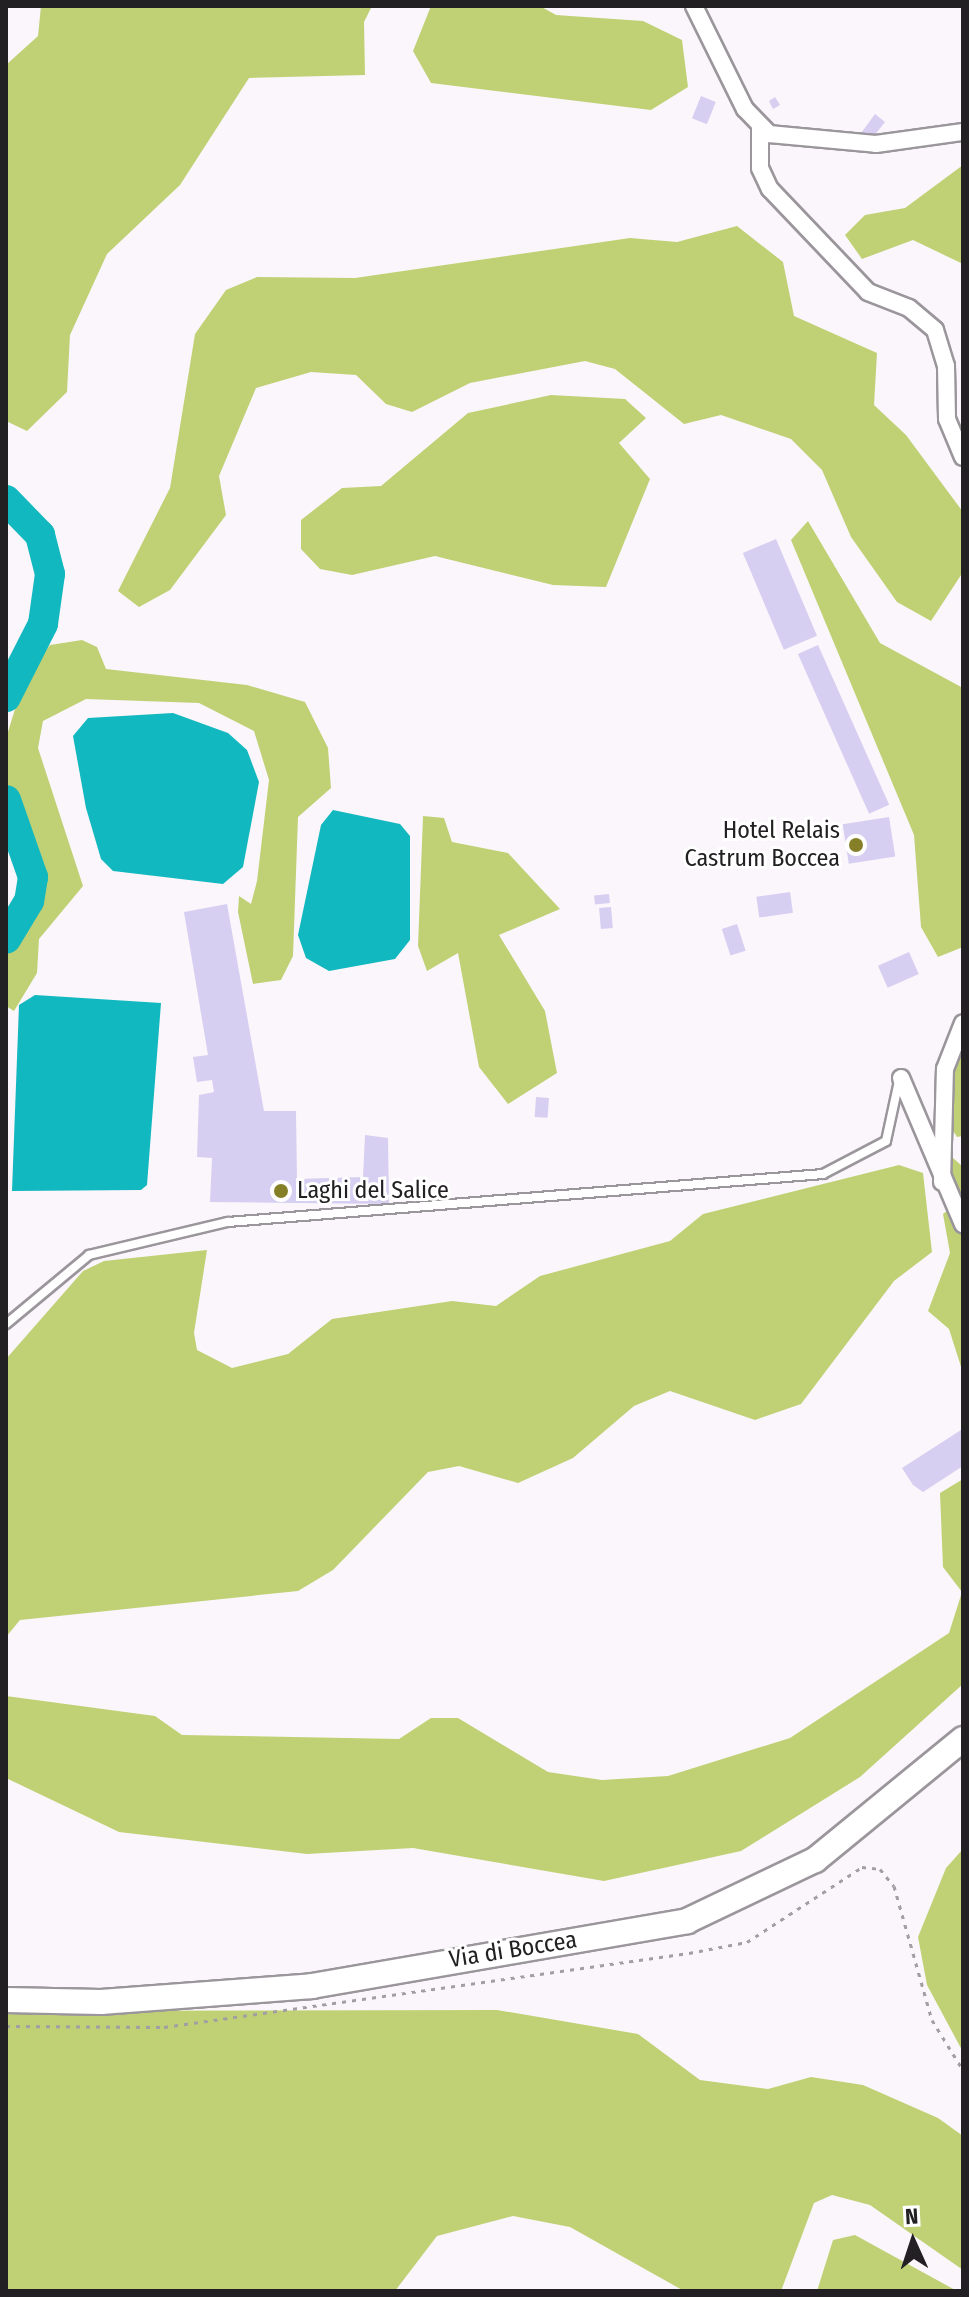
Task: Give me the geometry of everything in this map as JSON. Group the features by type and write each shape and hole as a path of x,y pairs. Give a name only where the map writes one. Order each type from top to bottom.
{"street":[{"path":"694,6 760,128 760,168 770,189 868,292 909,308 935,330 946,366 947,419 963,457"},
{"path":"760,128 787,139 876,144 963,132"},
{"path":"942,1182 945,1069 963,1023"},
{"path":"901,1078 942,1182 963,1224"},
{"name":"Via di Boccea","path":"6,2000 101,2002 312,1986 687,1921 815,1860 963,1739"}],"lane":[{"path":"6,1324 47,1282 89,1255 228,1222 823,1174 886,1141 901,1078"}],"path":[{"path":"6,2026 164,2027 689,1953 747,1942 862,1867 880,1869 894,1886 932,2020 963,2070"}],"green space":[{"path":"41,6 372,6 364,22 365,75 249,78 180,185 107,254 70,335 67,392 27,431 6,421 6,65 38,36"},
{"path":"431,6 540,6 556,15 643,21 682,40 688,87 651,110 431,83 413,51"},
{"path":"963,165 963,264 913,240 862,259 845,235 865,215 905,208"},
{"path":"737,226 783,262 794,316 877,353 874,405 906,435 963,512 963,572 931,621 897,602 851,537 822,470 791,439 721,415 684,424 615,369 585,361 470,383 412,412 386,404 356,375 311,372 256,388 219,476 226,515 170,590 139,607 118,591 170,488 195,334 226,290 257,277 355,278 630,238 677,242"},
{"path":"551,395 625,399 646,418 619,443 650,479 606,587 553,585 435,556 352,575 320,569 301,549 301,520 342,488 381,486 468,413"},
{"path":"808,521 880,643 963,688 963,947 938,957 921,927 914,835 791,540"},
{"path":"82,640 97,647 106,669 247,685 305,702 328,748 331,788 298,817 293,956 281,980 253,984 238,912 239,896 251,904 257,881 269,780 254,731 199,703 86,699 43,721 38,748 83,886 39,939 37,973 14,1011 6,1006 6,955 29,917 42,868 6,782 7,735 25,677 50,645"},
{"path":"423,816 444,818 452,842 508,853 560,909 499,935 545,1011 557,1073 508,1104 479,1067 458,953 427,971 418,946"},
{"path":"963,1034 963,1136 957,1137 942,1113"},
{"path":"940,1146 963,1167 963,1215"},
{"path":"899,1165 923,1173 932,1252 894,1281 801,1404 755,1420 670,1391 634,1406 573,1458 518,1483 459,1466 428,1472 333,1570 298,1591 20,1620 6,1637 6,1359 83,1271 104,1261 207,1250 194,1333 197,1350 232,1368 288,1354 332,1319 452,1301 496,1306 540,1276 670,1241 703,1214"},
{"path":"949,1209 963,1233 963,1373 949,1329 928,1311 950,1253 943,1214"},
{"path":"963,1479 963,1684 860,1777 741,1851 604,1881 413,1848 307,1854 119,1832 6,1778 6,1696 155,1716 182,1735 399,1739 431,1718 458,1718 548,1772 602,1780 668,1776 790,1738 949,1633 962,1592 943,1567 940,1493"},
{"path":"963,1849 963,2052 927,1985 918,1937 946,1868"},
{"path":"497,2010 638,2034 700,2080 768,2089 811,2077 863,2085 938,2118 963,2136 963,2270 870,2205 832,2195 814,2203 781,2291 684,2291 570,2227 513,2216 437,2236 395,2291 6,2291 6,2011"},
{"path":"855,2235 957,2291 817,2291 833,2240"}],"water":[{"path":"173,713 228,733 247,750 259,782 243,867 223,884 113,871 101,859 86,808 73,736 88,718"},
{"path":"333,810 400,824 410,836 410,940 395,959 329,971 306,958 298,935 321,825"},
{"path":"35,995 161,1003 147,1185 141,1190 12,1191 19,1005"}],"building":[{"path":"701,96 716,102 707,124 692,118"},
{"path":"775,97 780,105 773,109 769,101"},
{"path":"875,114 885,122 874,136 859,136"},
{"path":"776,539 817,636 784,650 743,553"},
{"path":"818,645 889,805 869,814 798,654"},
{"path":"889,817 895,857 849,864 843,824"},
{"path":"790,892 793,913 759,918 756,897"},
{"path":"609,894 610,903 595,905 594,896"},
{"path":"227,904 264,1111 296,1111 297,1179 363,1177 365,1135 388,1138 389,1204 210,1202 212,1158 197,1157 199,1095 214,1092 212,1080 197,1082 193,1057 208,1055 184,912"},
{"path":"611,907 613,928 601,929 599,908"},
{"path":"737,924 746,951 730,956 722,929"},
{"path":"909,952 919,974 888,988 878,966"},
{"path":"536,1097 549,1098 548,1118 535,1117"},
{"path":"961,1430 963,1466 923,1492 913,1485 902,1468"}],"waterway":[{"path":"6,500 40,535 50,574 43,624 6,697"},
{"path":"6,800 33,877 29,901 6,939"}],"place":[{"name":"Hotel Relais Castrum Boccea","path":"856,845"},
{"name":"Laghi del Salice","path":"281,1191"}]}
